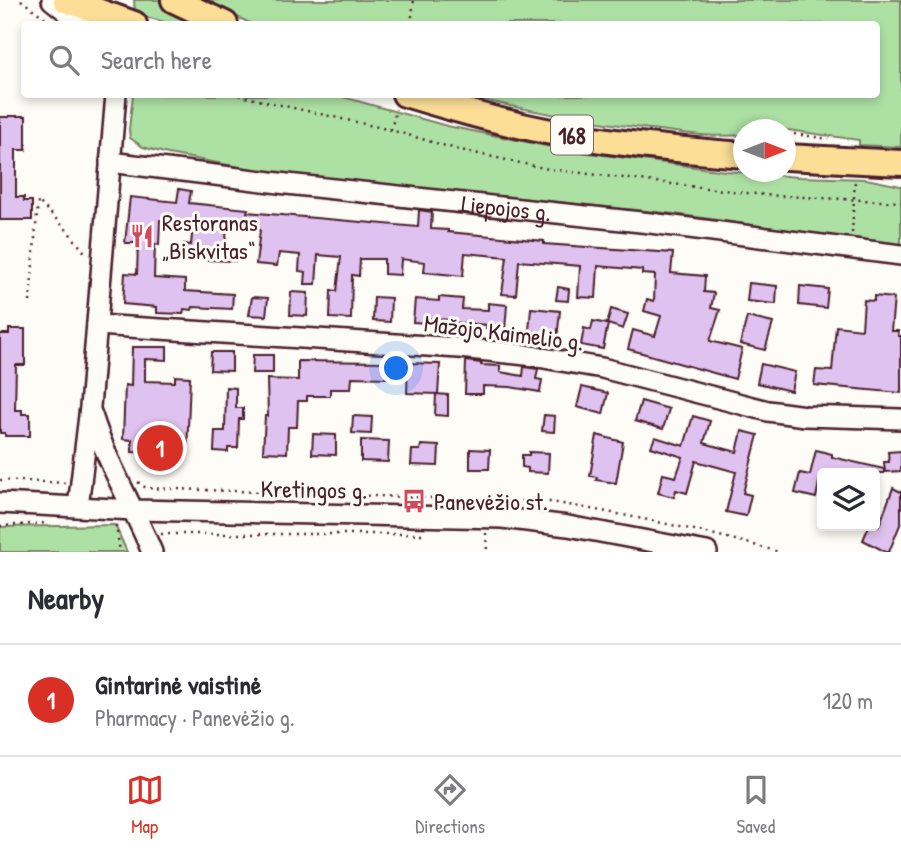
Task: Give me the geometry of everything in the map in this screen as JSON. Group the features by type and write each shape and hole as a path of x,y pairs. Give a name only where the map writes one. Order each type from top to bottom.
{"main road":[{"path":"66,0 127,18"},
{"path":"174,0 212,21"},
{"name":"168","path":"401,100 544,131 679,150 733,154"},
{"path":"796,158 901,163"}],"street":[{"path":"52,0 78,21"},
{"path":"78,507 90,407 116,98"},
{"name":"Liepojos g.","path":"110,162 650,223 901,255"},
{"name":"Mažojo Kaimelio g.","path":"97,325 459,348 526,355 602,368 768,411 805,416 901,419"},
{"path":"90,407 109,460 149,546"},
{"name":"Kretingos g.","path":"0,503 134,510 502,518 568,526 707,552"}],"path":[{"path":"21,0 49,21"},
{"path":"411,21 414,0"},
{"path":"250,98 548,169 764,195 901,202"},
{"path":"390,130 401,100"},
{"path":"30,302 38,201 67,230 91,261"},
{"path":"0,480 81,484"},
{"path":"120,552 116,522 121,530"},
{"path":"0,526 54,523"},
{"path":"149,546 163,533 422,534"},
{"path":"475,533 494,534"},
{"path":"486,533 486,552"}],"green space":[{"path":"134,0 161,0 188,14 184,21 161,21 135,14"},
{"path":"201,0 901,0 901,147 859,145 859,140 796,131 796,119 733,119 733,135 718,136 620,125 476,98 880,98 880,21 246,21"},
{"path":"133,98 347,98 447,126 566,150 733,172 733,182 796,182 796,177 866,179 901,186 901,246 675,214 510,197 441,193 273,173 168,154 143,147 130,138"},
{"path":"115,525 127,552 0,552 0,527"}],"building":[{"path":"26,116 26,150 16,150 16,197 32,201 32,220 0,220 0,117"},
{"path":"179,189 191,191 189,203 248,209 247,212 418,227 419,210 432,212 431,229 448,232 544,241 544,244 673,253 671,273 705,276 704,292 714,293 711,308 720,310 710,341 742,349 735,379 628,349 633,330 655,336 661,316 644,311 647,299 654,301 655,275 642,274 642,270 598,266 596,298 578,297 580,266 519,261 516,295 502,294 507,257 465,253 463,276 424,272 425,262 401,259 400,275 384,274 384,259 360,259 359,276 352,275 351,319 330,318 331,290 337,291 341,257 318,255 316,284 305,284 306,272 299,271 300,255 279,253 277,266 256,264 260,230 227,228 225,250 236,251 235,261 208,260 183,256 184,244 191,245 193,224 160,220 159,245 155,244 154,278 185,280 185,291 233,294 232,309 193,307 192,310 184,309 183,314 157,313 157,307 123,304 125,273 137,274 138,243 125,243 130,197 177,202"},
{"path":"749,283 777,286 776,304 747,301"},
{"path":"800,286 828,289 826,308 799,305"},
{"path":"558,287 569,289 568,301 556,300"},
{"path":"291,292 308,293 307,316 290,315"},
{"path":"874,296 894,298 891,331 898,331 898,336 901,336 901,393 814,385 816,370 832,371 836,326 862,329 864,300 874,301"},
{"path":"252,297 268,298 266,316 249,315"},
{"path":"374,297 391,298 390,322 373,321"},
{"path":"439,297 463,299 462,309 488,310 488,303 507,305 505,330 486,328 487,325 427,318 427,323 413,322 415,299 439,301"},
{"path":"531,308 560,311 557,339 541,337 542,333 529,331"},
{"path":"611,309 628,314 623,329 608,324 603,349 581,345 584,328 591,330 593,321 607,324"},
{"path":"747,317 773,323 765,350 740,344"},
{"path":"9,329 25,329 25,365 16,365 15,410 30,414 30,436 5,436 5,433 0,433 0,334 9,334"},
{"path":"132,347 167,347 167,360 145,359 145,381 175,382 175,376 190,377 187,454 132,452 132,440 123,439 125,385 131,386"},
{"path":"211,352 232,352 232,371 210,370"},
{"path":"253,355 273,355 273,373 252,373"},
{"path":"298,361 386,362 386,378 352,377 351,389 330,389 330,396 307,396 307,401 298,401 297,427 288,427 287,453 263,452 265,416 268,416 267,379 298,380"},
{"path":"466,361 500,366 500,372 523,376 524,367 538,369 536,379 542,380 540,392 483,386 483,394 465,394"},
{"path":"408,363 440,364 438,394 407,393"},
{"path":"761,364 795,372 791,391 757,383"},
{"path":"226,387 236,388 236,408 243,408 243,419 239,419 238,448 228,448 228,452 214,451 215,431 225,431"},
{"path":"582,387 608,393 603,414 577,407"},
{"path":"436,394 448,395 448,416 435,415"},
{"path":"641,401 669,409 663,429 635,421"},
{"path":"544,415 555,416 554,432 542,431"},
{"path":"353,416 372,417 371,434 352,433"},
{"path":"693,416 710,421 704,443 737,452 742,431 758,435 743,493 751,495 746,516 726,512 736,472 696,461 687,493 676,490 674,497 658,493 663,474 676,477 683,457 651,447 655,437 684,446"},
{"path":"313,434 336,435 336,455 312,454"},
{"path":"597,435 623,442 616,483 596,480 597,477 590,476"},
{"path":"361,440 389,441 388,462 361,461"},
{"path":"421,445 439,446 438,466 411,465 412,450 420,450"},
{"path":"470,449 490,450 489,469 470,469"},
{"path":"816,450 832,454 832,457 880,468 817,468 816,498 795,493 800,473 810,475"},
{"path":"901,451 901,471 885,472 884,462 889,462 888,452"},
{"path":"529,452 549,453 548,473 528,472 528,468 522,467 522,455 529,455"},
{"path":"893,488 901,492 901,522 889,552 863,540 867,531 880,531 880,523"}],"place":[{"name":"Restoranas „Biskvitas“","path":"142,236"},
{"name":"Gintarinė vaistinė","path":"160,448"},
{"name":"Panevėžio st.","path":"414,501"}]}
